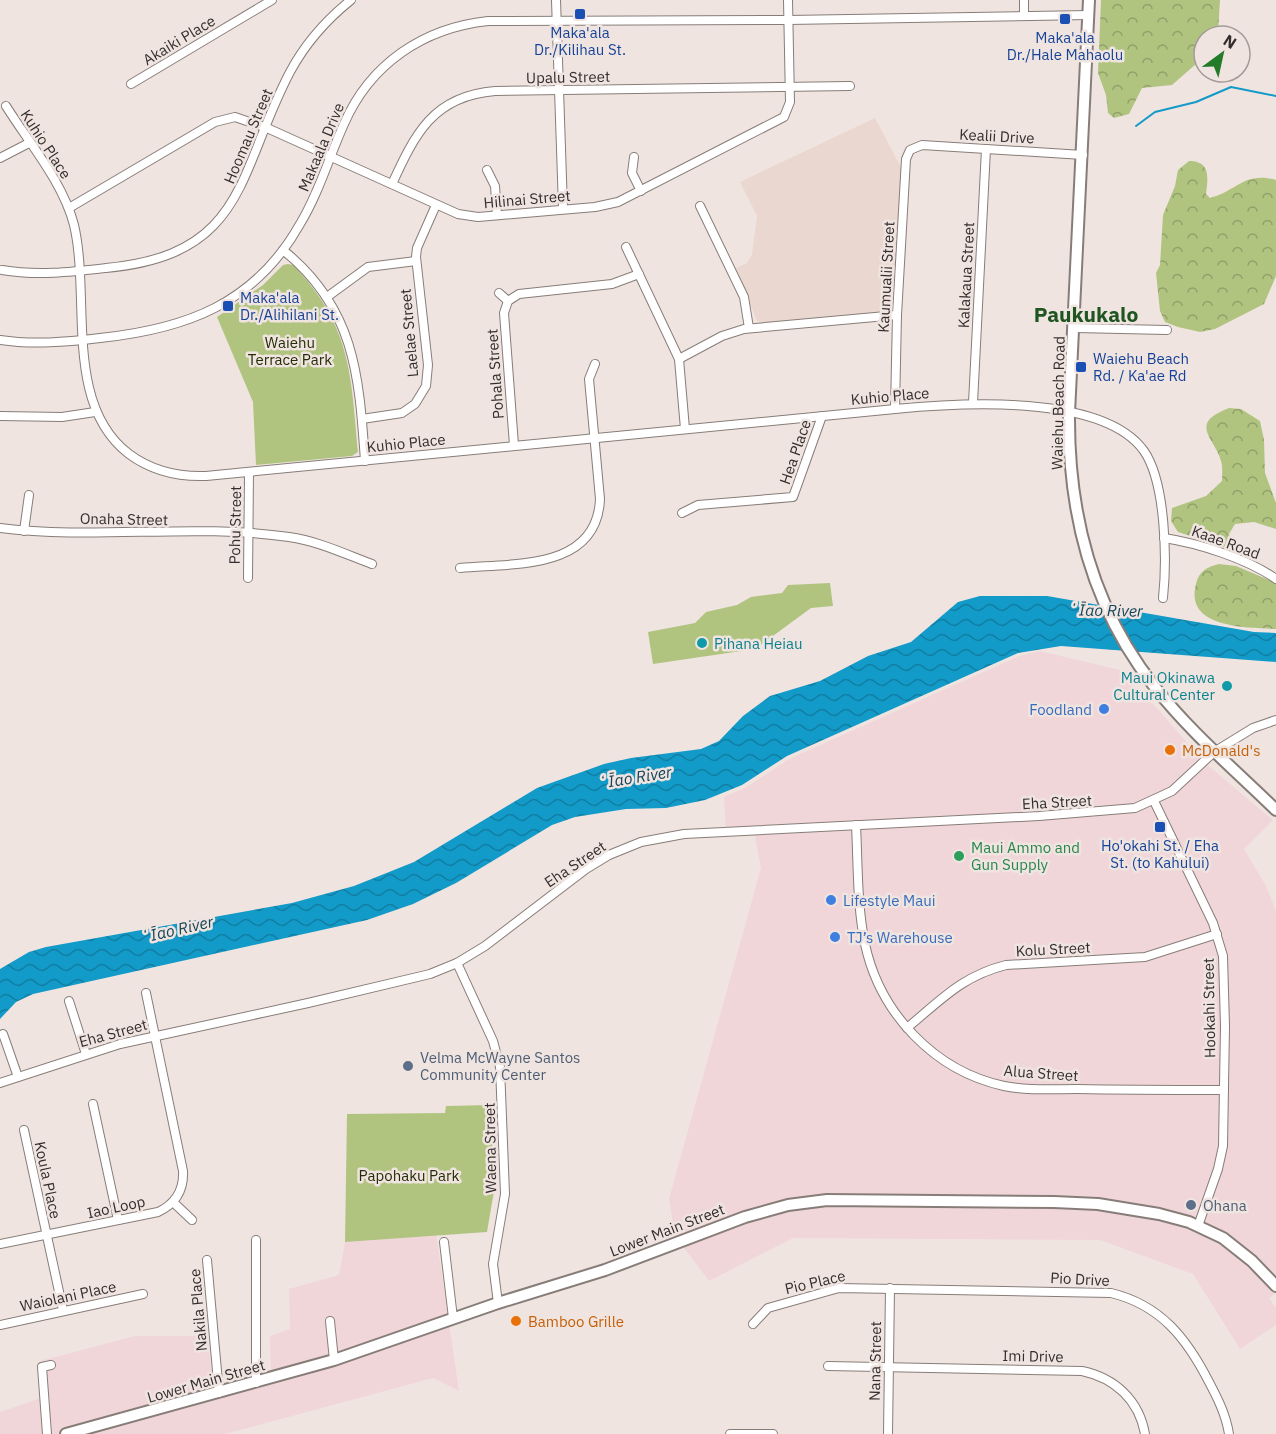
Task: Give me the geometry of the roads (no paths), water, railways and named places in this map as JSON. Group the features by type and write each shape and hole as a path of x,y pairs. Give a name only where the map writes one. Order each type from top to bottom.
{"street":[{"name":"Akaiki Place","path":"131,84 272,0"},
{"name":"Hoomau Street","path":"2,270 48,273 151,261 175,253 203,235 237,196 290,73 303,50 319,30 350,0"},
{"path":"556,0 561,90 563,208"},
{"name":"Hilinai Street","path":"69,208 219,120 240,118 464,216 610,204 780,122 789,109 788,0"},
{"path":"1024,0 1024,16"},
{"name":"Waiehu Beach Road","path":"1089,0 1075,328 1069,413 1069,455 1076,521 1084,551 1102,594 1121,636 1136,660 1162,695 1214,752 1276,810"},
{"name":"Makaala Drive","path":"0,340 46,343 143,333 191,320 234,297 254,282 283,250 304,217 361,91 386,63 416,42 469,23 1089,15"},
{"name":"Upalu Street","path":"392,184 420,130 435,114 453,102 484,92 850,86"},
{"name":"Kuhio Place","path":"6,106 69,208 75,233 88,386 95,412 107,432 120,446 135,458 157,469 194,476 249,472 973,403 1069,413"},
{"path":"0,158 29,143"},
{"name":"Kealii Drive","path":"911,149 922,145 1083,155"},
{"name":"Kaumualii Street","path":"895,409 897,315 906,159 911,149"},
{"name":"Kalakaua Street","path":"973,403 986,149"},
{"path":"634,157 632,172 641,191"},
{"path":"487,170 495,186 496,215"},
{"name":"Laelae Street","path":"362,419 402,413 418,400 426,386 428,365 416,261 417,248 436,205"},
{"path":"700,206 744,297 749,328"},
{"path":"626,247 679,359 685,429"},
{"path":"283,250 304,267 327,297 347,332 353,353 365,461"},
{"path":"327,297 368,267 381,263 416,261"},
{"path":"499,293 508,301 519,294 612,284 639,274"},
{"name":"Pohala Street","path":"508,301 504,313 514,445"},
{"path":"679,359 722,336 749,328 897,315"},
{"path":"1075,328 1167,330"},
{"path":"460,568 553,558 572,551 583,543 595,526 600,506 589,379 595,364"},
{"path":"0,416 62,417 95,412"},
{"path":"1069,413 1111,424 1140,445 1156,477 1166,572 1163,598"},
{"name":"Hea Place","path":"682,513 698,505 794,497 822,416"},
{"name":"Pohu Street","path":"248,578 249,472"},
{"path":"24,531 28,495"},
{"name":"Onaha Street","path":"0,528 24,531 249,534 305,540 372,564"},
{"name":"Kaae Road","path":"1164,538 1181,540 1255,566 1276,579"},
{"name":"Eha Street","path":"0,1083 86,1054 154,1036 308,1004 430,974 457,963 485,946 586,869 627,847 684,834 1110,812 1135,808 1172,791 1214,752 1253,728 1276,720"},
{"name":"Hookahi Street","path":"1154,801 1217,934 1225,977 1224,1090 1220,1158 1198,1226"},
{"name":"Alua Street","path":"856,825 865,945 882,993 907,1029 943,1060 966,1073 1007,1086 1224,1090"},
{"name":"Kolu Street","path":"907,1029 951,990 986,970 1006,965 1144,957 1217,934"},
{"name":"Waena Street","path":"457,963 493,1041 500,1067 505,1194 493,1264 498,1303"},
{"path":"146,993 183,1171 182,1188 173,1202 192,1220"},
{"path":"69,1001 86,1054"},
{"path":"3,1034 18,1077"},
{"path":"93,1104 118,1220"},
{"name":"Koula Place","path":"24,1130 63,1311"},
{"name":"Lower Main Street","path":"66,1434 334,1360 498,1303 605,1270 753,1214 788,1205 827,1200 1098,1204 1159,1214 1198,1226 1233,1246 1276,1286"},
{"name":"Iao Loop","path":"0,1244 158,1212 173,1202"},
{"path":"256,1240 256,1383"},
{"path":"444,1242 453,1318"},
{"name":"Nakila Place","path":"207,1260 219,1393"},
{"name":"Pio Place","path":"753,1324 768,1308 826,1290 853,1287 890,1288"},
{"name":"Nana Street","path":"888,1434 890,1288"},
{"name":"Pio Drive","path":"890,1288 1101,1291 1137,1302 1169,1322 1194,1353 1221,1405 1228,1434"},
{"name":"Waiolani Place","path":"0,1325 143,1294"},
{"path":"330,1321 334,1360"},
{"path":"47,1434 42,1367 51,1365"},
{"name":"Imi Drive","path":"828,1366 1063,1370 1094,1374 1126,1393 1140,1414 1145,1434"},
{"path":"730,1434 773,1434"}],"water":[{"name":"ʻĪao River","path":"980,596 1047,596 1254,632 1276,633 1276,662 1061,646 1018,653 787,756 742,785 705,800 666,808 626,809 575,817 552,825 456,883 413,904 367,920 33,994 16,1002 0,1019 0,969 29,952 46,947 292,903 354,886 414,862 537,788 604,764 631,758 701,749 719,741 743,716 770,696 820,681 868,656 911,642 958,602"}],"waterway":[{"path":"1136,126 1155,112 1196,102 1231,87 1276,96"}],"place":[{"name":"Maka'ala Dr./Kilihau St.","path":"580,14"},
{"name":"Maka'ala Dr./Hale Mahaolu","path":"1065,19"},
{"name":"Maka'ala Dr./Alihilani St.","path":"228,306"},
{"name":"Waiehu Beach Rd. / Ka'ae Rd","path":"1081,367"},
{"name":"Pihana Heiau","path":"702,643"},
{"name":"Maui Okinawa Cultural Center","path":"1227,686"},
{"name":"Foodland","path":"1104,709"},
{"name":"McDonald's","path":"1170,750"},
{"name":"Ho'okahi St. / Eha St. (to Kahului)","path":"1160,827"},
{"name":"Maui Ammo and Gun Supply","path":"959,856"},
{"name":"Lifestyle Maui","path":"831,900"},
{"name":"TJ’s Warehouse","path":"835,937"},
{"name":"Velma McWayne Santos Community Center","path":"408,1066"},
{"name":"Ohana","path":"1191,1205"},
{"name":"Bamboo Grille","path":"516,1321"}],"district":[{"name":"Paukukalo","path":"1086,314"}],"park label":[{"name":"Waiehu Terrace Park","path":"290,350"},
{"name":"Papohaku Park","path":"409,1175"}]}
